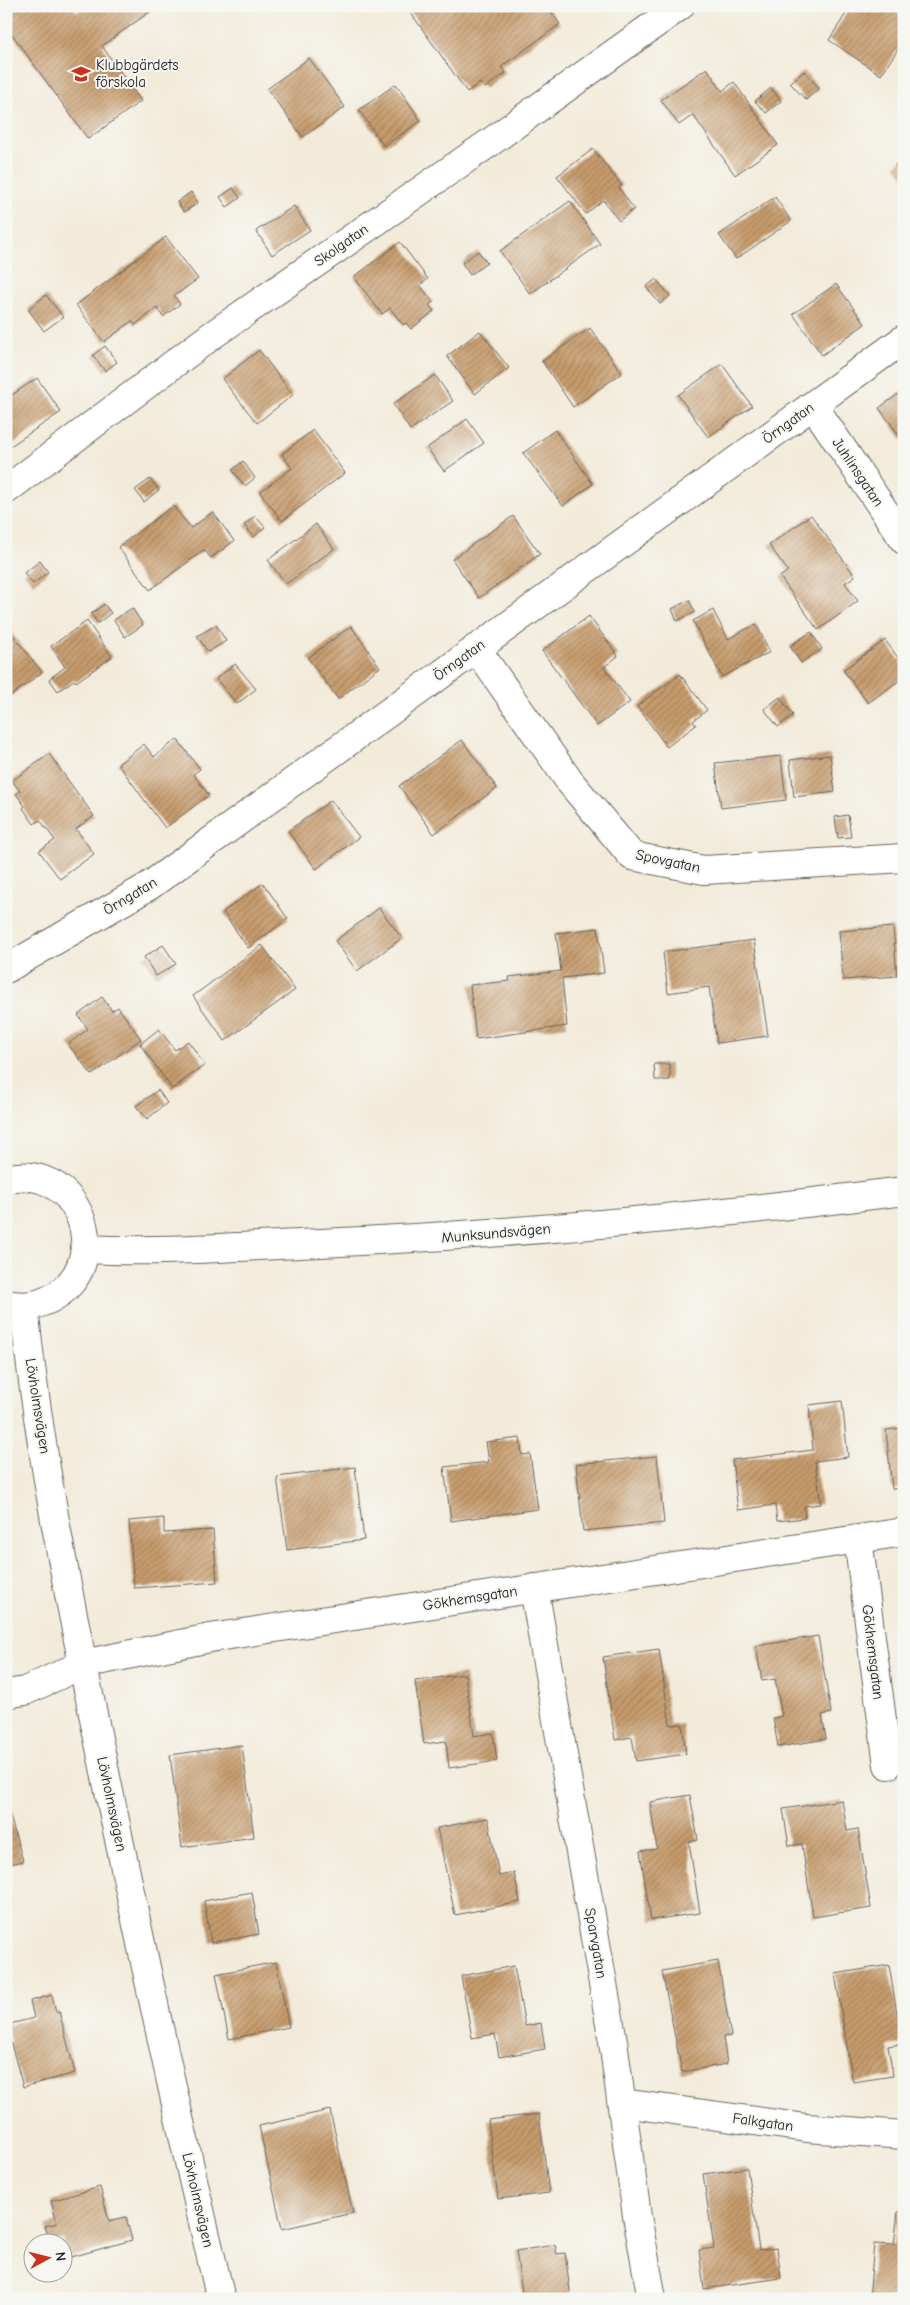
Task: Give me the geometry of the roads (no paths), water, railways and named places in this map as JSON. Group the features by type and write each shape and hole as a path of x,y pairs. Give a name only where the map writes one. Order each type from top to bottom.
{"street":[{"name":"Skolgatan","path":"6,490 211,336 492,141 680,6"},
{"name":"Örngatan","path":"6,969 149,886 904,339"},
{"name":"Juhlinsgatan","path":"812,405 904,540"},
{"name":"Spovgatan","path":"476,648 570,782 632,856 704,870 904,858"},
{"path":"7,1173 44,1181 69,1197 84,1224 86,1249 78,1273 66,1289 49,1300 15,1305"},
{"name":"Munksundsvägen","path":"86,1249 158,1250 427,1238 624,1222 904,1191"},
{"name":"Lövholmsvägen","path":"15,1305 30,1364 82,1664 155,2014 221,2299"},
{"name":"Gökhemsgatan","path":"6,1694 25,1691 82,1664 210,1638 904,1532"},
{"name":"Gökhemsgatan","path":"858,1539 888,1765"},
{"name":"Sparvgatan","path":"534,1588 611,2031 637,2216 652,2299"},
{"name":"Falkgatan","path":"622,2103 806,2128 904,2135"}],"place":[{"name":"Klubbgärdets förskola","path":"81,74"}]}
